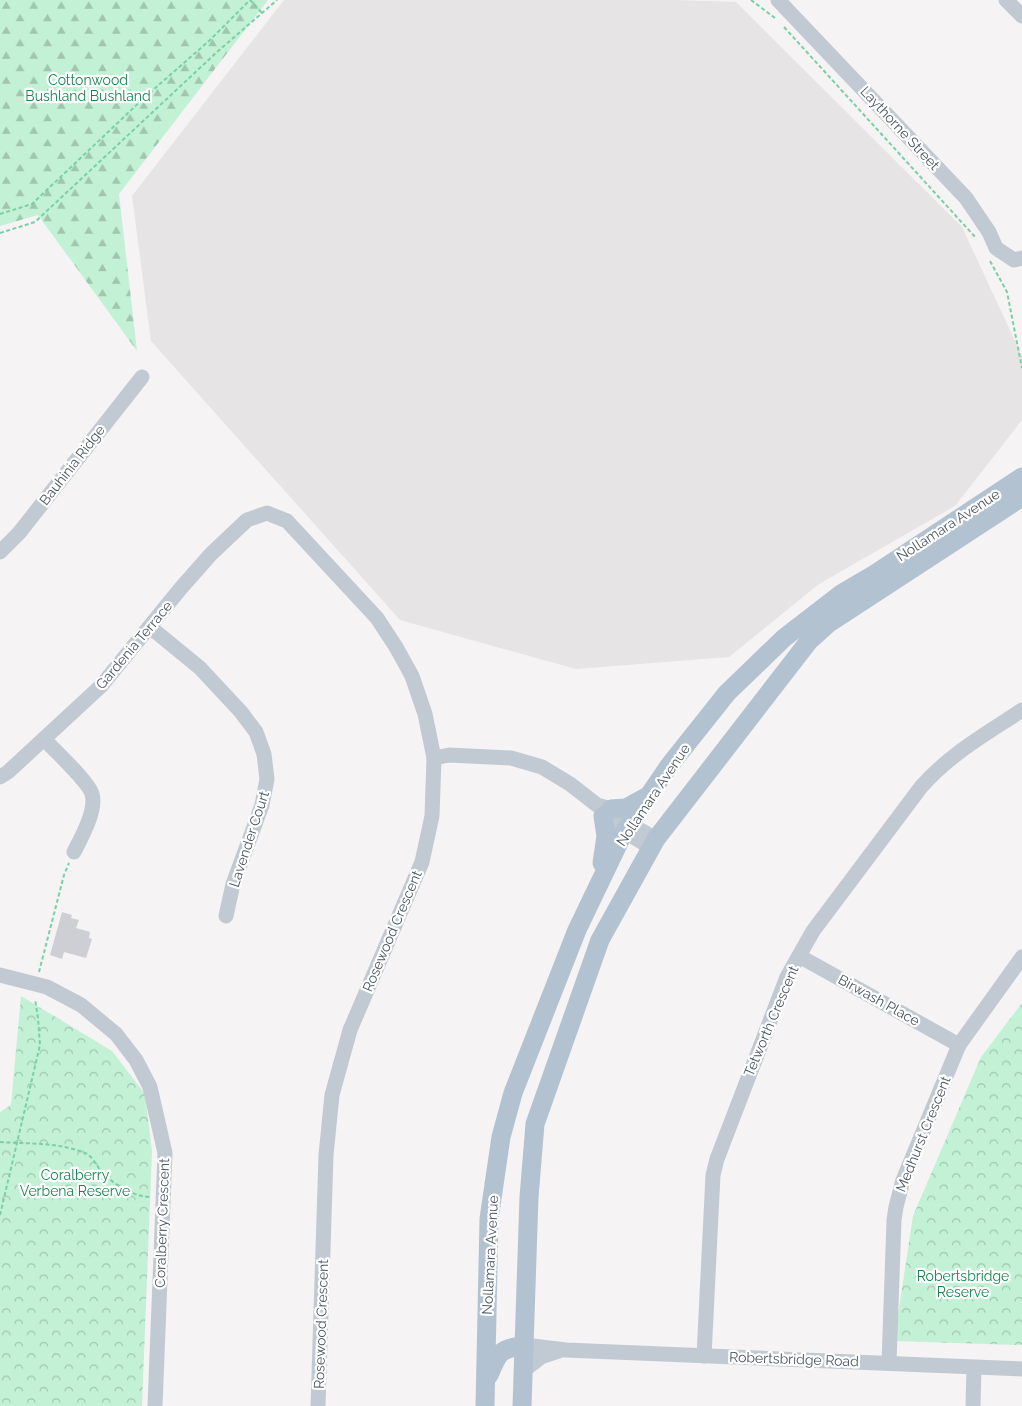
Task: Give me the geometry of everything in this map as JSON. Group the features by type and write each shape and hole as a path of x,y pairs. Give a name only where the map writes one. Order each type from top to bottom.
{"main road":[{"name":"Nollamara Avenue","path":"485,1406 489,1219 501,1137 513,1093 578,930 627,828 669,766 727,693 784,638 841,594 875,574 1022,477"},
{"name":"Nollamara Avenue","path":"522,1406 529,1197 535,1124 600,940 652,843 808,641 829,623 1022,497"},
{"path":"719,703 735,694 763,670 767,670 779,678"},
{"path":"599,884 606,836 603,810 626,808 649,795"},
{"path":"485,1384 497,1355 505,1349 524,1345"}],"street":[{"name":"Laythorne Street","path":"778,0 966,198 989,232 996,248 1018,259"},
{"path":"1006,0 1022,16"},
{"name":"Bauhinia Ridge","path":"0,552 18,533 142,377"},
{"name":"Gardenia Terrace","path":"0,776 8,772 101,686 181,588 212,554 247,520 267,513"},
{"name":"Rosewood Crescent","path":"267,513 287,521 377,618 412,676 426,714 434,758 432,816 422,862 350,1030 332,1095 326,1155 318,1406"},
{"name":"Lavender Court","path":"150,627 200,668 241,712 256,732 264,754 267,779 262,806 233,884 226,916"},
{"name":"Tetworth Crescent","path":"704,1356 713,1174 717,1159 787,977 813,931 921,787 937,769 954,755 1022,710"},
{"path":"44,739 81,778 92,794 92,811 74,852"},
{"path":"434,758 449,755 511,758 542,767 570,784 627,828 652,843"},
{"name":"Birwash Place","path":"799,956 959,1045"},
{"name":"Medhurst Crescent","path":"888,1363 896,1207 903,1180 959,1045 1022,957"},
{"name":"Coralberry Crescent","path":"0,975 47,987 81,1005 116,1034 136,1060 150,1087 164,1153 156,1406"},
{"name":"Robertsbridge Road","path":"524,1345 566,1350 1022,1369"},
{"name":"Robertsbridge Road","path":"523,1371 541,1357 566,1350"},
{"path":"973,1406 974,1368"}],"path":[{"path":"0,214 32,204 145,97 210,40 250,0 262,13"},
{"path":"0,233 35,222 210,59 277,0"},
{"path":"751,0 776,19"},
{"path":"782,26 979,242"},
{"path":"988,259 1007,292 1022,368"},
{"path":"38,973 64,874 74,852"},
{"path":"0,1215 40,1045 38,1018 33,992"},
{"path":"0,1142 58,1145 87,1154 103,1173 121,1188 144,1197 163,1198"}],"shaded area":[{"path":"284,0 674,0 736,2 962,227 1022,356 1022,420 955,506 819,584 729,657 576,669 400,620 151,341 132,196"}],"green space":[{"name":"Cottonwood Bushland Bushland","path":"0,0 268,0 119,194 137,351 38,215 0,226"},
{"name":"Coralberry Verbena Reserve","path":"21,996 112,1051 145,1094 152,1151 142,1406 0,1406 0,1112 11,1105"},
{"name":"Robertsbridge Reserve","path":"1022,1003 1022,1345 894,1341 913,1216 981,1057"}],"building":[{"path":"62,912 72,915 71,918 79,920 76,928 90,932 89,938 92,939 86,958 64,952 62,959 50,955"}]}
